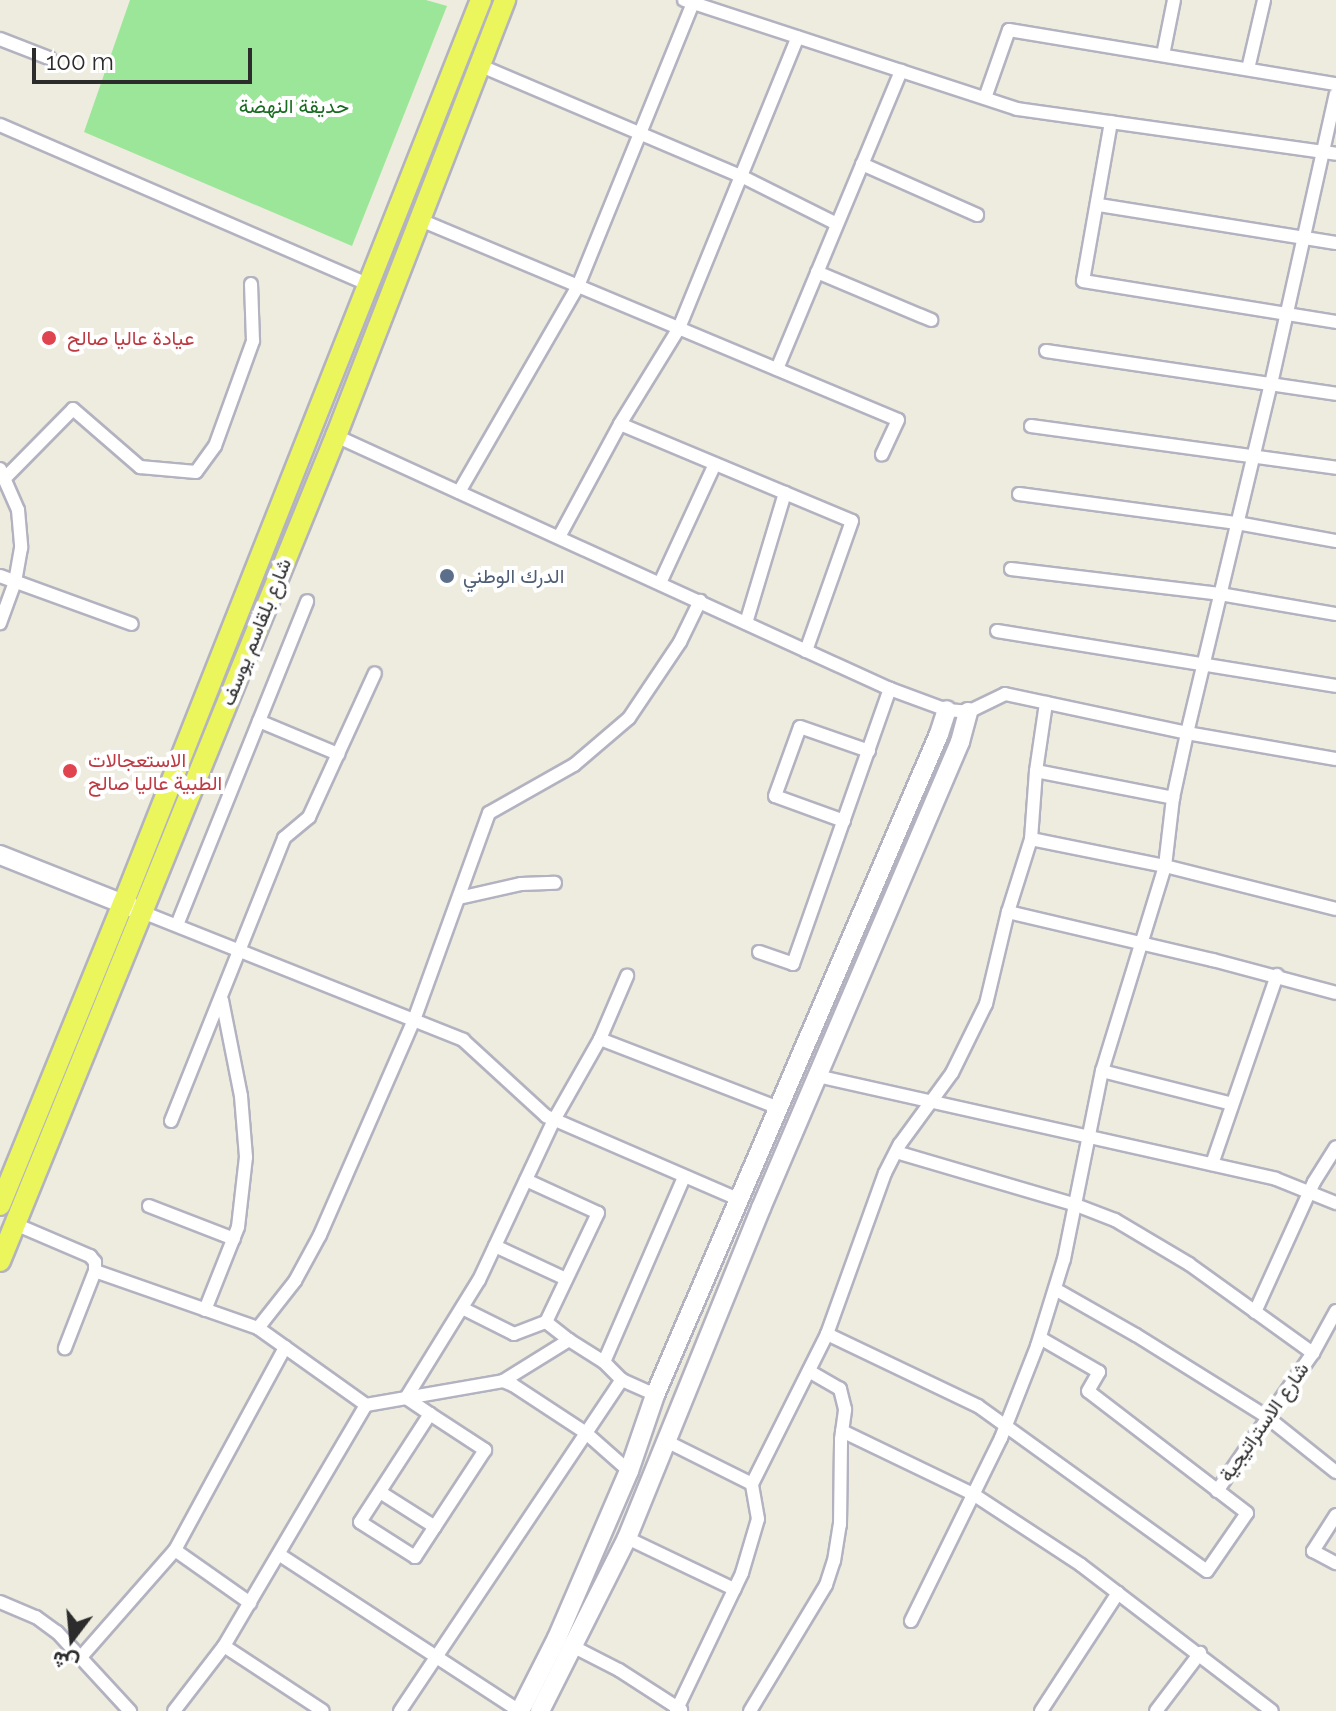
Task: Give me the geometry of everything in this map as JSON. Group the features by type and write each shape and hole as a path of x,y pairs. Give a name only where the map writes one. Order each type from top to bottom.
{"main road":[{"name":"شارع بلقاسم يوسف","path":"0,1261 481,0"},
{"name":"شارع بلقاسم يوسف","path":"0,1205 133,908 336,436 505,0"}],"street":[{"path":"1163,55 1174,0"},
{"path":"1248,69 1264,0"},
{"path":"459,492 578,286 688,2 1017,109 1336,154"},
{"path":"985,98 1009,30 1336,84"},
{"path":"559,537 620,424 679,328 798,37"},
{"path":"0,39 49,58"},
{"path":"479,65 741,176 837,224"},
{"path":"777,369 901,71"},
{"path":"911,1621 1005,1428 1040,1338 1055,1289 1076,1205 1102,1071 1138,945 1165,866 1173,798 1187,733 1271,384 1336,94"},
{"path":"1111,122 1099,205 1083,281 1336,322"},
{"path":"0,125 370,285"},
{"path":"862,164 977,215"},
{"path":"1099,205 1336,243"},
{"path":"418,219 898,420 882,455"},
{"path":"817,272 931,320"},
{"path":"0,623 15,582 21,548 18,510 3,473 73,409 140,467 196,472 215,446 253,341 251,284"},
{"path":"1046,351 1336,394"},
{"path":"620,424 852,521 806,651"},
{"path":"1031,426 1336,468"},
{"path":"336,436 890,689 947,710 968,712 1005,694 1187,733 1336,759"},
{"path":"660,583 715,464"},
{"path":"746,623 785,493"},
{"path":"1019,494 1237,523 1336,541"},
{"path":"1011,569 1220,594 1336,614"},
{"path":"0,576 132,624"},
{"path":"177,925 307,601"},
{"path":"258,1328 295,1281 320,1235 414,1020 489,813 574,765 629,718 672,655 700,601"},
{"path":"997,631 1204,662 1336,686"},
{"path":"171,1121 284,838 309,817 375,673"},
{"path":"759,952 793,964 890,689"},
{"path":"574,1647 619,1670 678,1710 734,1589 758,1519 752,1484 827,1334 856,1246 896,1152 952,1073 986,1004 1008,912 1031,839 1036,771 1046,703"},
{"path":"280,1555 519,1711 557,1638 629,1471 655,1395 947,710"},
{"path":"540,1711 627,1538 817,1076 960,742 968,712"},
{"path":"259,721 338,754"},
{"path":"844,821 775,796 800,727 869,751"},
{"path":"1036,771 1173,798"},
{"path":"1031,839 1165,866 1336,909"},
{"path":"0,855 414,1020 477,1049 528,1102 554,1120 738,1199"},
{"path":"459,898 521,884 555,883"},
{"path":"1008,912 1138,945 1277,975 1336,993"},
{"path":"1212,1164 1277,975"},
{"path":"406,1398 462,1308 495,1246 554,1120 600,1039 627,976"},
{"path":"205,1310 234,1239 244,1197 245,1126 221,997"},
{"path":"600,1039 779,1108"},
{"path":"1102,1071 1232,1104"},
{"path":"817,1076 1212,1164 1310,1191 1336,1203"},
{"path":"1255,1312 1310,1191 1336,1147"},
{"path":"896,1152 1076,1205 1115,1220 1189,1264 1313,1353"},
{"path":"604,1362 684,1177"},
{"path":"462,1308 514,1334 546,1322 598,1213 526,1180"},
{"path":"149,1206 234,1239"},
{"path":"15,1224 90,1256 95,1271 65,1348"},
{"path":"495,1246 566,1279"},
{"path":"95,1271 258,1328 366,1405 503,1381 569,1340"},
{"path":"1055,1289 1267,1417 1336,1472"},
{"name":"شارع الاستراتيجية","path":"1217,1491 1313,1353 1336,1311"},
{"path":"546,1322 604,1362 622,1380 655,1395"},
{"path":"827,1334 978,1406 1207,1571 1247,1513 1088,1391 1099,1372 1040,1338"},
{"path":"81,1657 175,1550 285,1347"},
{"path":"750,1711 826,1585 840,1525 845,1409 840,1389 809,1371"},
{"path":"400,1711 622,1380"},
{"path":"503,1381 586,1433 629,1471"},
{"path":"406,1398 485,1450 415,1557 360,1522 430,1414"},
{"path":"174,1711 224,1646 366,1405"},
{"path":"842,1431 973,1494 1118,1593 1272,1711"},
{"path":"666,1441 752,1484"},
{"path":"380,1492 435,1527"},
{"path":"1336,1515 1313,1551 1336,1563"},
{"path":"627,1538 734,1589"},
{"path":"175,1550 250,1603"},
{"path":"1041,1711 1118,1593"},
{"path":"0,1602 49,1625 130,1711"},
{"path":"224,1646 323,1711"},
{"path":"1156,1711 1200,1653"}],"green space":[{"name":"حديقة النهضة","path":"130,0 426,0 447,6 352,246 84,132"}],"place":[{"name":"عيادة عاليا صالح","path":"49,338"},
{"name":"الدرك الوطني","path":"447,576"},
{"name":"الاستعجالات الطبية عاليا صالح","path":"70,771"}]}
